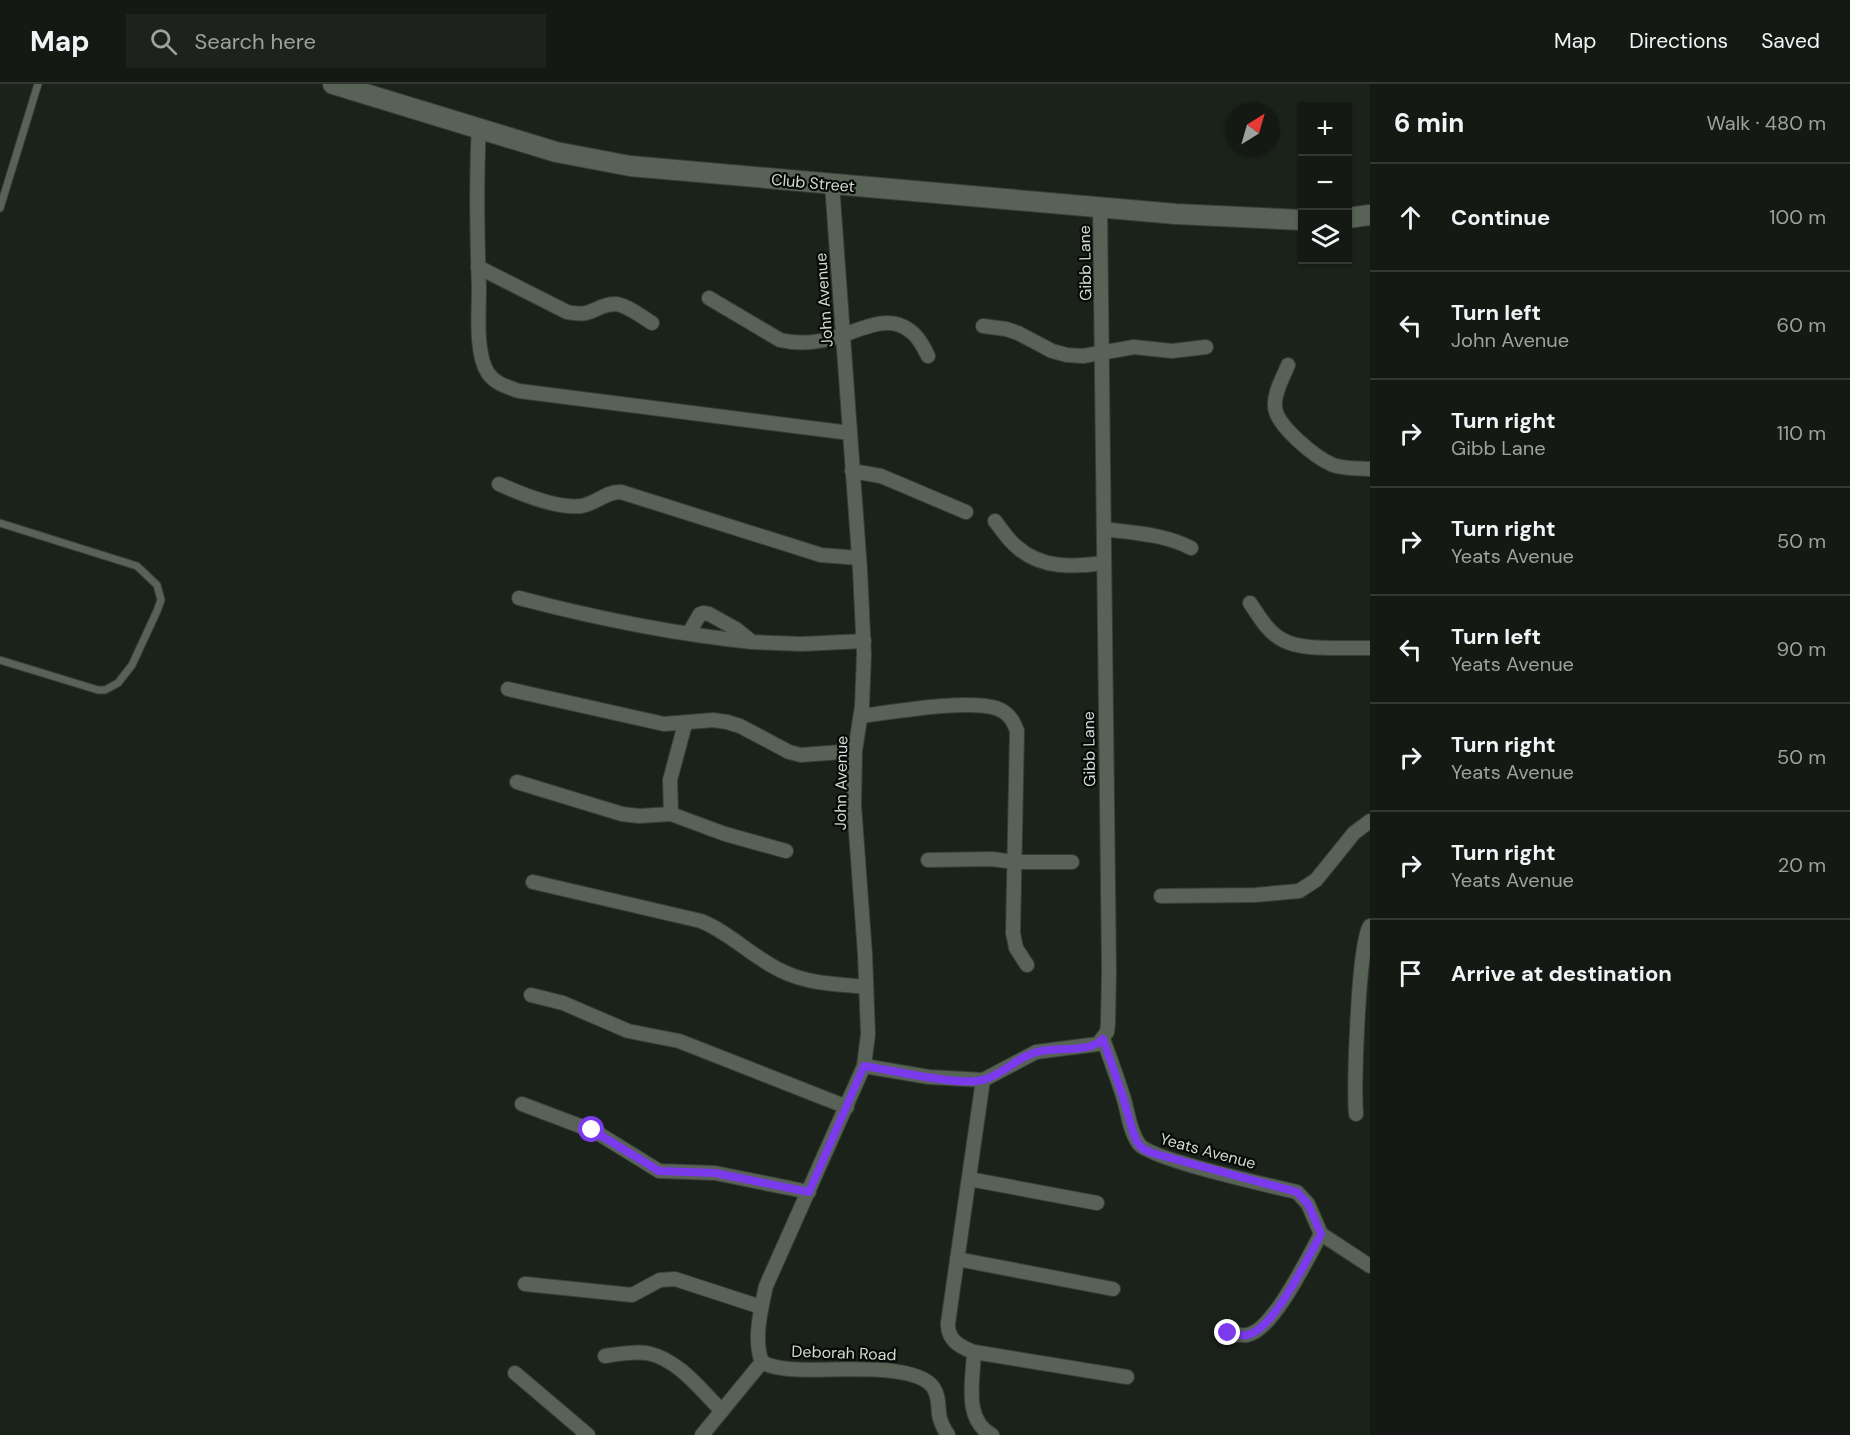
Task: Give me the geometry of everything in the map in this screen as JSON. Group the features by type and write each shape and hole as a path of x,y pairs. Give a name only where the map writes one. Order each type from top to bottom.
{"main road":[{"name":"Club Street","path":"333,84 556,152 593,160 662,169 1187,215 1298,220"},
{"path":"1352,217 1370,215"}],"street":[{"path":"479,128 476,184 478,267 482,358 489,375 502,385 519,391 850,433"},
{"name":"John Avenue","path":"762,1362 759,1345 761,1307 771,1273 864,1066 868,1034 854,805 855,751 864,688 864,641 832,184"},
{"name":"Gibb Lane","path":"1100,207 1109,993 1108,1024 1103,1039"},
{"path":"478,267 567,312 587,314 615,304 625,307 652,323"},
{"path":"709,298 780,340 790,343 812,343 877,324 899,325 916,336 928,356"},
{"path":"983,326 1012,331 1052,351 1067,355 1103,354 1134,347 1172,351 1206,347"},
{"path":"1288,365 1274,403 1279,420 1288,431 1323,460 1341,467 1370,469"},
{"path":"852,471 881,476 966,512"},
{"path":"499,484 531,498 580,506 612,492 621,492 821,555 859,558"},
{"path":"995,521 1016,547 1041,561 1065,566 1104,563"},
{"path":"1104,529 1166,537 1191,548"},
{"path":"519,598 577,613 752,642 802,644 864,641"},
{"path":"1250,603 1271,632 1290,644 1370,648"},
{"path":"689,633 703,613 736,629 752,642"},
{"path":"508,689 664,724 713,720 728,722 789,752 801,755 855,751"},
{"path":"861,716 973,706 996,708 1005,712 1012,719 1017,731 1013,933 1016,948 1027,965"},
{"path":"671,814 670,780 685,724"},
{"path":"517,782 622,814 639,816 671,814 725,834 786,851"},
{"path":"1161,896 1254,895 1299,891 1316,880 1354,832 1370,821"},
{"path":"928,860 992,859 1014,862 1072,862"},
{"path":"533,882 701,921 714,927 784,973 809,981 866,987"},
{"path":"1356,1114 1354,1080 1361,969 1364,938 1370,926"},
{"path":"531,994 563,1003 628,1031 680,1041 847,1107"},
{"path":"864,1066 929,1077 983,1080 1036,1052 1092,1046 1103,1039"},
{"name":"Yeats Avenue","path":"1103,1039 1133,1132 1143,1149 1297,1192 1308,1204 1321,1234"},
{"path":"983,1080 947,1330 953,1340 974,1352 1127,1377"},
{"path":"522,1104 596,1132 659,1171 715,1173 809,1192"},
{"path":"969,1179 1097,1203"},
{"path":"1228,1333 1247,1335 1262,1328 1273,1316 1321,1234 1370,1266"},
{"path":"957,1260 1113,1289"},
{"path":"525,1284 632,1294 660,1280 675,1279 761,1307"},
{"path":"974,1352 974,1414 981,1429 992,1435"},
{"path":"605,1356 642,1353 667,1361 682,1372 722,1411"},
{"path":"704,1435 762,1362"},
{"name":"Deborah Road","path":"762,1362 772,1367 802,1370 903,1371 924,1379 938,1396 939,1416 948,1435"},
{"path":"515,1374 588,1435"}],"lane":[{"path":"0,208 38,84"},
{"path":"0,523 136,566 157,585 160,600 132,665 118,683 105,690 98,690 0,660"}],"route":[{"path":"592,1130 662,1172 715,1173 809,1192 864,1066 929,1077 983,1080 1036,1052 1092,1046 1103,1039 1133,1132 1143,1149 1185,1163 1297,1192 1304,1197 1321,1234 1273,1316 1262,1328 1247,1335 1228,1333"}]}
